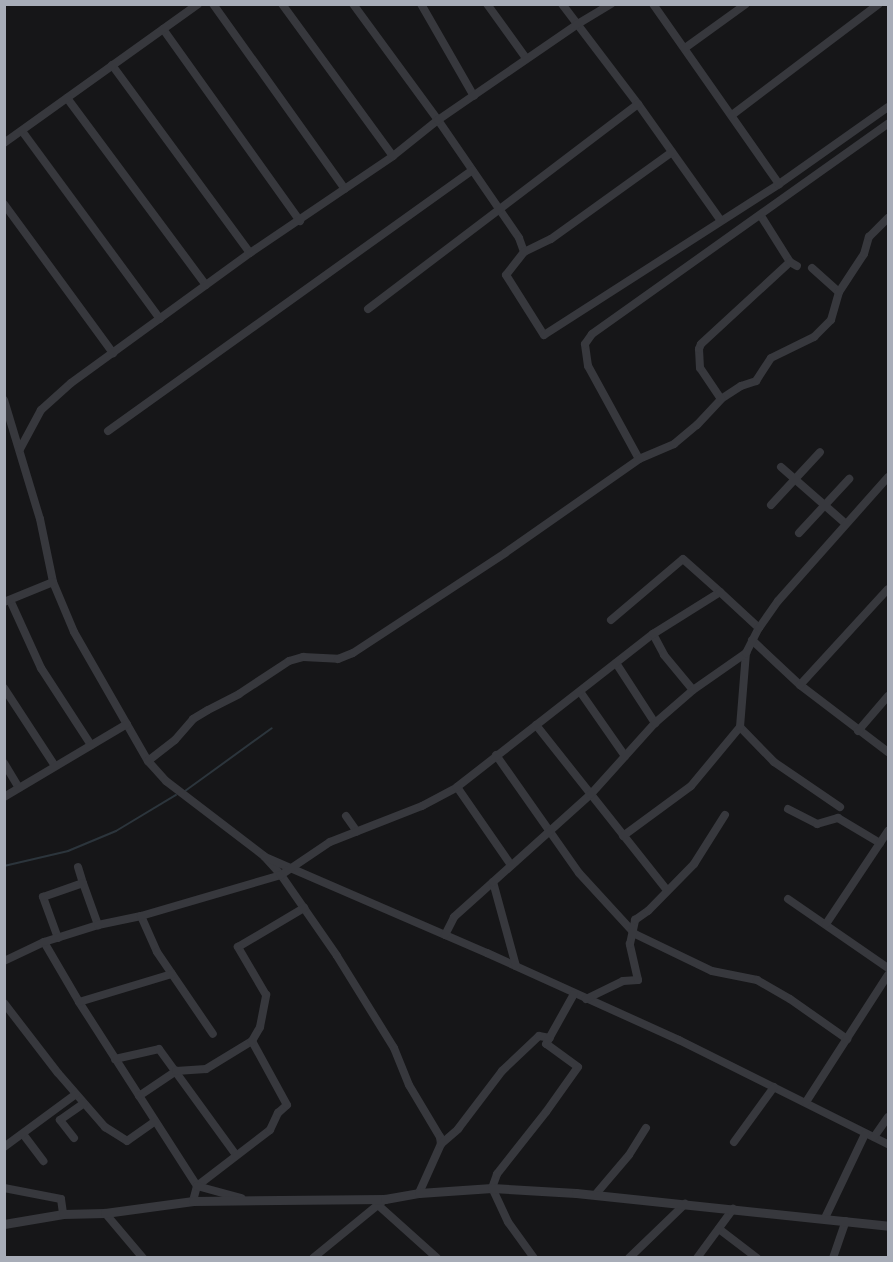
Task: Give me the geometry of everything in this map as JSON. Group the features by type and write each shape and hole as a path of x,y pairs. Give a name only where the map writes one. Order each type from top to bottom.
{"street":[{"path":"4,142 198,4"},
{"path":"213,4 345,189"},
{"path":"282,4 393,156"},
{"path":"353,4 438,120 519,238 524,252"},
{"path":"421,4 474,96"},
{"path":"487,4 526,58"},
{"path":"562,4 638,104 721,221"},
{"path":"20,449 41,410 70,383 250,253 393,156 438,120 526,58 611,4"},
{"path":"653,4 779,184"},
{"path":"685,48 746,4"},
{"path":"732,115 879,4"},
{"path":"162,28 300,221"},
{"path":"112,65 250,253"},
{"path":"68,98 206,285"},
{"path":"368,309 638,104"},
{"path":"672,152 552,239 524,252 506,275 544,335 779,184 888,107"},
{"path":"639,459 588,366 585,344 592,334 888,124"},
{"path":"22,131 160,319"},
{"path":"108,430 472,170"},
{"path":"4,204 113,353"},
{"path":"721,399 700,368 699,349 721,322 794,264 761,216"},
{"path":"148,761 176,741 193,719 239,694 289,662 311,657 338,659 353,653 505,553 639,459 674,444 697,425 721,399 741,386 756,381 771,358 798,346 819,333 831,320 839,292 864,254 869,237 888,218"},
{"path":"812,268 839,292"},
{"path":"4,400 40,519 53,582 74,632 148,761 166,781 264,856 281,875 337,956 394,1048 409,1085 440,1137 441,1144"},
{"path":"771,505 820,452"},
{"path":"781,467 846,524"},
{"path":"623,836 691,786 740,728 746,652 759,628 778,601 888,477"},
{"path":"799,533 849,479"},
{"path":"610,620 683,559 759,628"},
{"path":"53,582 7,601 41,668 92,745"},
{"path":"800,685 888,589"},
{"path":"4,961 44,942 98,925 141,916 281,875 314,850 422,806 457,787 496,755 581,693 653,634 720,592"},
{"path":"653,634 664,654 693,690"},
{"path":"752,640 800,685 888,752"},
{"path":"445,935 454,917 591,794 655,723 693,690 746,652"},
{"path":"616,663 655,723"},
{"path":"4,688 55,766"},
{"path":"581,693 625,756"},
{"path":"858,731 888,696"},
{"path":"4,796 127,724"},
{"path":"536,725 667,890"},
{"path":"740,728 774,762 840,807"},
{"path":"496,755 579,873 633,932 712,971 757,981 790,999 847,1039"},
{"path":"4,763 19,789"},
{"path":"457,787 511,865"},
{"path":"788,809 818,824 838,818 880,843"},
{"path":"586,999 623,981 638,980 630,944 635,920 648,911 694,864 725,815"},
{"path":"346,816 357,832"},
{"path":"826,924 888,831"},
{"path":"264,856 679,1040 888,1144"},
{"path":"78,867 98,925"},
{"path":"493,882 516,966"},
{"path":"57,938 43,897 83,883"},
{"path":"788,899 888,969"},
{"path":"139,1096 176,1071 206,1069 252,1041 260,1027 266,995 238,947 304,908"},
{"path":"141,916 157,951 213,1034"},
{"path":"44,942 154,1122 197,1186 245,1199"},
{"path":"79,1002 172,974"},
{"path":"806,1102 888,975"},
{"path":"534,1257 508,1222 492,1188 496,1174 546,1112 578,1067 546,1044 574,993"},
{"path":"4,1004 105,1127 124,1140 130,1140 154,1122"},
{"path":"419,1194 441,1144 458,1129 501,1071 539,1036 550,1038"},
{"path":"193,1201 197,1186 270,1130 278,1113 286,1105 252,1041"},
{"path":"116,1059 159,1049 236,1155"},
{"path":"734,1142 774,1087"},
{"path":"4,1147 76,1094"},
{"path":"74,1138 60,1120 84,1103"},
{"path":"874,1137 888,1118"},
{"path":"595,1195 629,1155 646,1128"},
{"path":"23,1134 43,1161"},
{"path":"825,1218 865,1134"},
{"path":"4,1188 61,1199 63,1214"},
{"path":"4,1224 63,1214 105,1213 193,1201 245,1199 382,1202 419,1194 492,1188 595,1195 888,1226"},
{"path":"313,1257 382,1202"},
{"path":"382,1202 437,1257"},
{"path":"629,1257 685,1204"},
{"path":"697,1257 734,1209"},
{"path":"105,1213 143,1257"},
{"path":"833,1257 846,1221"},
{"path":"719,1229 754,1256"}],"waterway":[{"path":"185,791 272,728"},
{"path":"4,866 68,851 116,831 176,795"}]}
